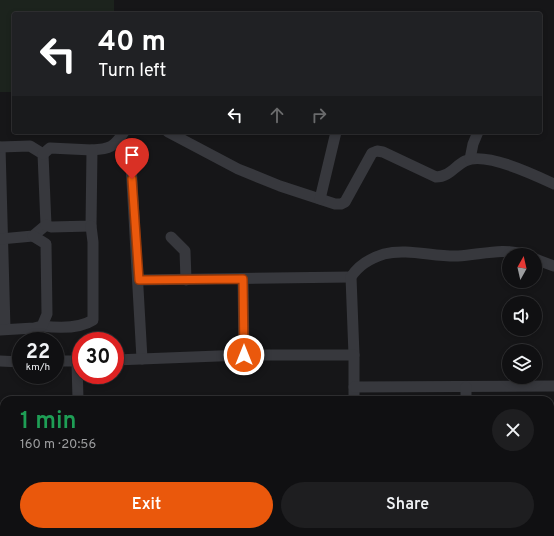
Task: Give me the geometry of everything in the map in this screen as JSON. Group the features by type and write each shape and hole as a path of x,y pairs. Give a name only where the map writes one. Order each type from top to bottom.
{"street":[{"path":"43,154 50,148 92,150 110,148 116,144 123,134"},
{"path":"172,134 238,169 280,186 335,204 345,202 372,153 377,151 383,152 436,177 446,176 465,161 478,158 512,166 554,184"},
{"path":"320,199 336,134"},
{"path":"470,159 473,144 477,134"},
{"path":"43,154 30,146 0,147 2,330 42,326 69,327 86,325 93,320 93,242 91,226 92,150"},
{"path":"43,154 46,225"},
{"path":"131,164 139,280 142,359"},
{"path":"46,225 51,227 70,228 91,226"},
{"path":"1,239 33,236 46,225"},
{"path":"33,236 46,244 47,314 42,326"},
{"path":"171,237 185,251 186,280"},
{"path":"354,396 351,277 355,271 368,261 384,254 398,253 458,256 481,252 502,252"},
{"path":"542,262 554,266"},
{"path":"139,280 351,277"},
{"path":"243,279 244,355"},
{"path":"124,360 244,355 354,354"},
{"path":"0,361 12,362"},
{"path":"78,384 78,396"},
{"path":"354,387 554,386"},
{"path":"466,387 466,396"}],"shaded area":[{"path":"0,0 114,0 114,12 12,12 12,92 0,92"}],"route":[{"path":"132,179 139,280 243,279 244,355"}]}
